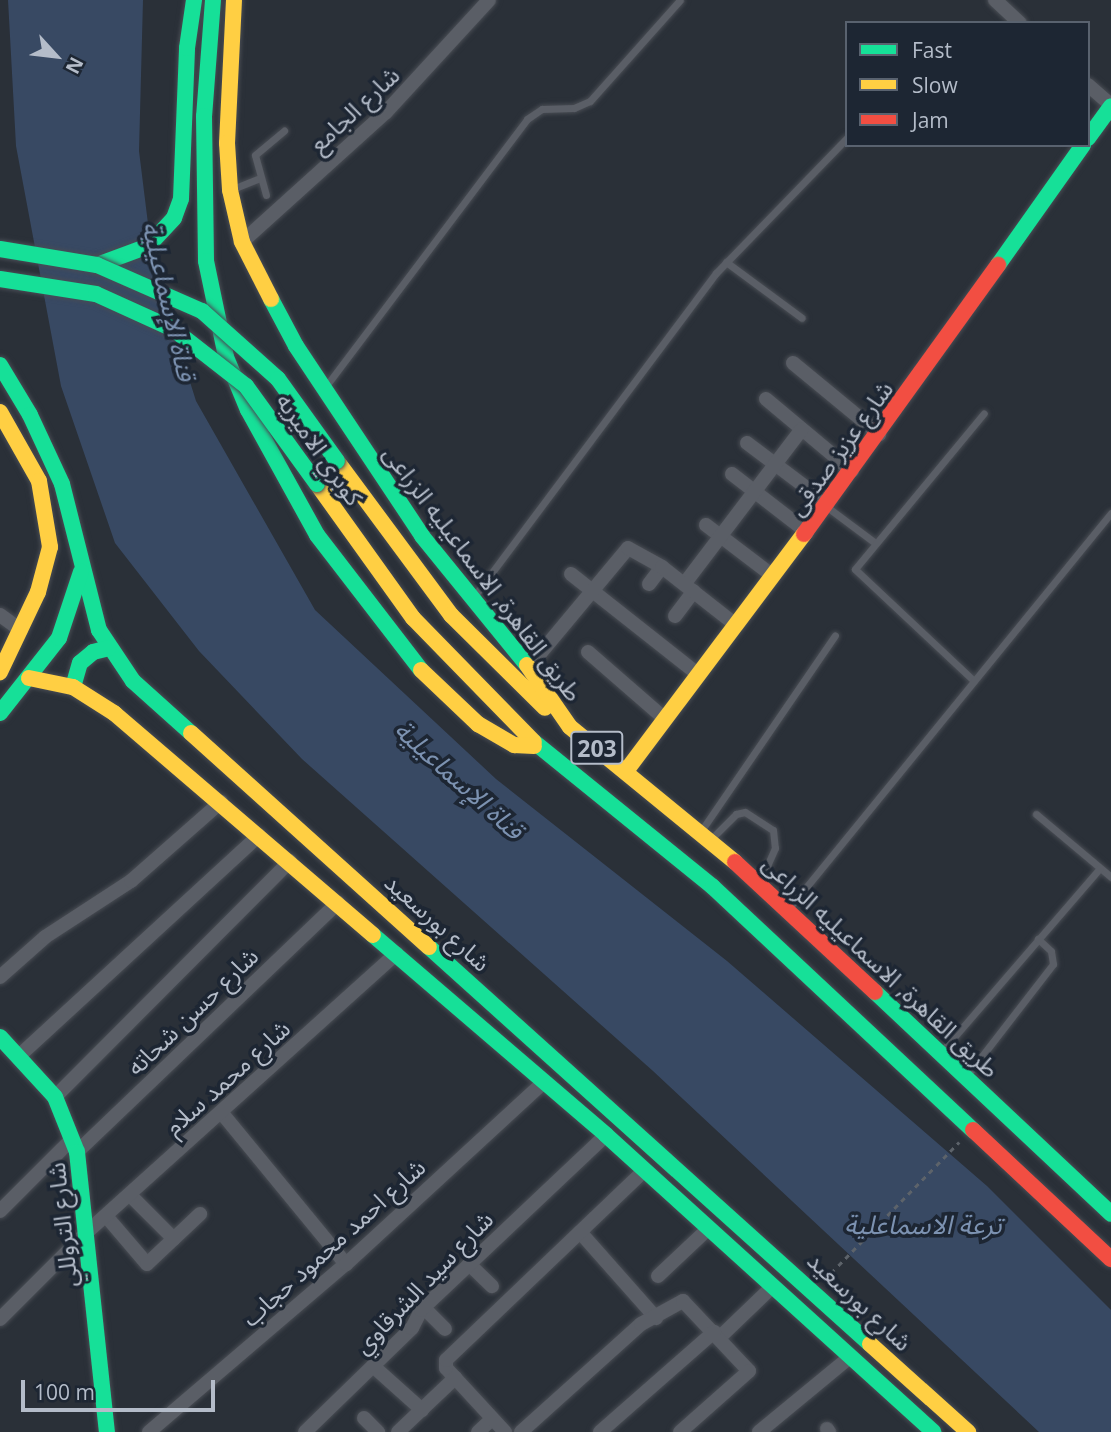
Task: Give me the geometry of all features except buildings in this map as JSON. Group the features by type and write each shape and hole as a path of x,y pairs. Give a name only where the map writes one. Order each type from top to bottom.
{"main road":[{"path":"97,265 148,246 163,233 181,200 187,48 194,0"},
{"name":"203","path":"213,0 204,116 206,261 214,314 248,410 294,499 340,568 397,642 458,708 514,745 536,746 732,904 1111,1259"},
{"name":"طريق القاهرة, الاسماعيليه الزراعى","path":"234,0 227,88 228,172 242,242 276,313 422,536 528,668 570,727 759,882 1111,1213"},
{"path":"1090,135 1111,106"},
{"name":"شارع عزيز صدقى","path":"626,771 827,506 1082,147"},
{"name":"كوبري الاميريه","path":"0,249 97,265 202,311 242,343 278,379 451,615 513,681 570,727"},
{"name":"كوبري الاميريه","path":"0,279 96,294 173,329 246,386 272,416 413,618 536,746"},
{"name":"شارع بورسعيد","path":"0,365 54,463 82,556 92,608 109,648 146,694 814,1289 968,1432"},
{"path":"0,412 32,463 49,531 44,572 20,632 0,672"},
{"path":"0,713 29,678 67,622 82,556"},
{"path":"73,687 80,663 93,652 109,648"},
{"name":"شارع بورسعيد","path":"29,678 73,687 114,713 221,802 606,1135 933,1432"},
{"path":"732,904 749,897 759,882"},
{"path":"765,935 772,923 788,910"},
{"name":"شارع التروللي","path":"0,1037 55,1097 75,1146 105,1431"}],"street":[{"name":"شارع الجامع","path":"242,242 386,112 489,0"},
{"path":"995,0 1018,21"},
{"path":"1090,87 1111,106"},
{"path":"793,363 879,434"},
{"path":"766,400 852,471"},
{"path":"675,616 721,536 802,429"},
{"path":"747,443 827,506"},
{"path":"732,474 807,532"},
{"path":"706,525 773,576"},
{"path":"528,668 624,551 633,547 690,587 736,625"},
{"path":"649,584 662,567"},
{"path":"570,574 699,675"},
{"path":"0,615 20,632 0,651"},
{"path":"588,652 665,719"},
{"path":"0,977 46,937 131,881 221,802"},
{"path":"19,1056 259,835"},
{"path":"55,1097 290,861"},
{"name":"شارع حسن شحاته","path":"0,1211 75,1146 338,903"},
{"name":"شارع محمد سلام","path":"0,1319 86,1233 397,953"},
{"name":"شارع احمد محمود حجاب","path":"149,1432 345,1264 544,1082"},
{"path":"221,1112 345,1264"},
{"name":"شارع سيد الشرقاوي","path":"306,1432 412,1328 423,1307 606,1135"},
{"path":"505,1432 445,1367 448,1356 645,1170"},
{"path":"130,1195 174,1239"},
{"path":"106,1216 147,1264 200,1214"},
{"path":"659,1276 709,1228"},
{"path":"580,1232 656,1318"},
{"path":"469,1264 492,1286"},
{"path":"600,1432 774,1286"},
{"path":"521,1432 641,1324 683,1301 749,1371 680,1432"},
{"path":"423,1307 445,1329"},
{"path":"758,1432 850,1357"},
{"path":"373,1366 422,1410"},
{"path":"398,1432 455,1378"},
{"path":"364,1418 378,1432"},
{"path":"478,1432 492,1419"}],"lane":[{"path":"324,389 527,119 542,109 574,108 590,101 680,0"},
{"path":"266,195 255,155 284,131"},
{"path":"472,598 726,262 845,140"},
{"path":"230,190 260,178"},
{"path":"726,262 802,318"},
{"path":"973,680 856,573 858,561 984,413"},
{"path":"827,506 874,542"},
{"path":"788,910 1111,513"},
{"path":"706,836 835,635"},
{"path":"706,836 736,814 745,813 773,830 775,848 759,882"},
{"path":"1036,814 1111,877"},
{"path":"940,1053 1100,868"},
{"path":"966,1076 1053,964 1051,951 1038,939"}],"path":[{"path":"814,1289 960,1142"}],"water":[{"name":"ترعة الاسماعلية","path":"8,0 143,0 139,151 153,264 196,401 315,610 496,779 727,961 987,1186 1111,1310 1111,1432 1039,1432 653,1071 302,759 199,651 115,543 61,386 16,146"}],"traffic: fast":[{"path":"97,265 148,246 174,218 181,199 187,48 194,0"},
{"path":"213,0 204,116 206,261 226,357 248,410 317,535 421,670"},
{"path":"1090,135 1111,106"},
{"path":"998,265 1082,147"},
{"path":"0,249 97,265 202,311 278,379 337,461"},
{"path":"0,279 96,294 173,329 246,386 317,484"},
{"path":"271,299 296,346 422,536 527,665"},
{"path":"0,365 30,415 62,484 99,630 133,681 191,733"},
{"path":"0,713 59,638 81,572"},
{"path":"73,687 80,663 93,652 109,648"},
{"path":"534,742 713,887 973,1130"},
{"path":"373,935 606,1135 933,1432"},
{"path":"429,947 870,1344"},
{"path":"875,992 1111,1214"},
{"path":"0,1037 55,1097 77,1152 107,1432"}],"traffic: slow":[{"path":"234,0 227,143 230,190 242,242 271,299"},
{"path":"0,412 39,481 50,547 38,592 0,672"},
{"path":"337,461 451,615 545,708"},
{"path":"317,484 413,618 534,742"},
{"path":"626,771 804,534"},
{"path":"527,665 570,727 735,862"},
{"path":"421,670 478,724 514,745 534,746"},
{"path":"29,678 73,687 114,713 373,935"},
{"path":"191,733 429,947"},
{"path":"870,1344 968,1432"}],"traffic: jam":[{"path":"804,534 998,265"},
{"path":"735,862 875,992"},
{"path":"973,1130 1111,1259"}],"water label":[{"name":"قناة الإسماعيلية","path":"169,301"},
{"name":"قناة الإسماعيلية","path":"459,780"}]}
